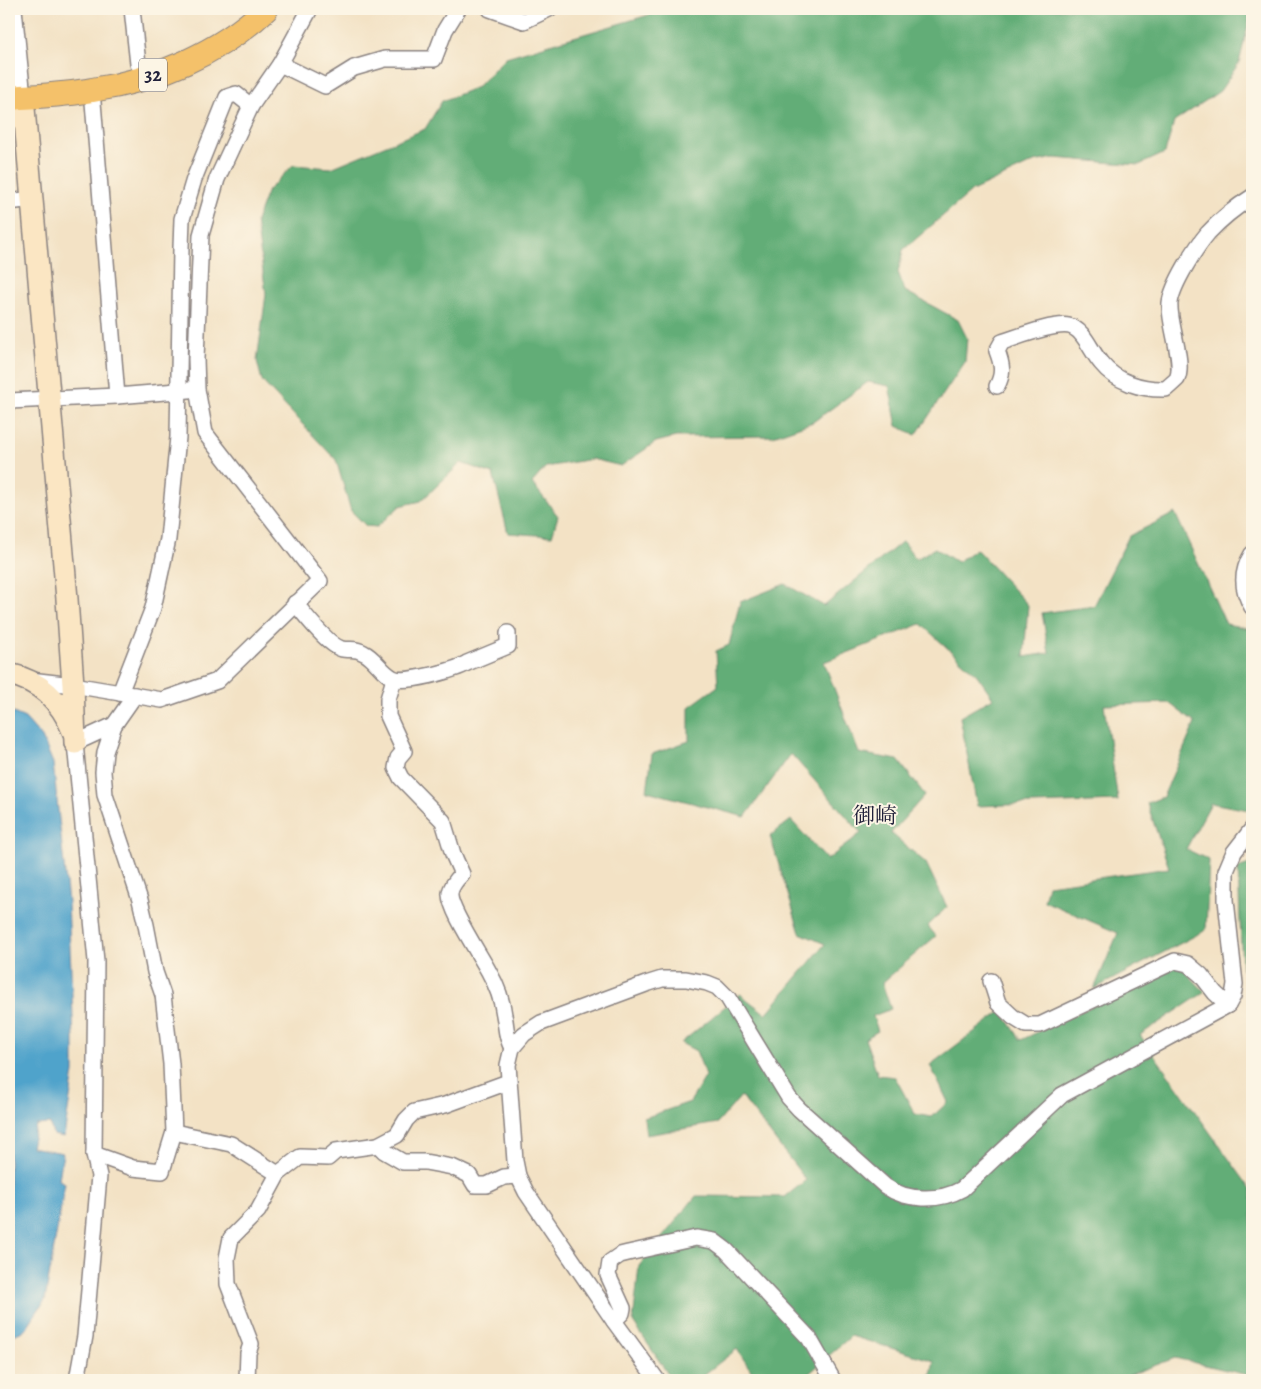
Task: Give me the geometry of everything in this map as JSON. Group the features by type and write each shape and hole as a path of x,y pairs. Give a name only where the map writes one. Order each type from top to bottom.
{"main road":[{"name":"32","path":"15,90 138,64 182,47 212,32 244,9"},
{"name":"32","path":"15,90 92,90 141,79 192,59 237,32 266,9"}],"street":[{"path":"14,9 15,90 32,199 74,685 75,743 96,961 94,1154 99,1176 85,1336 77,1380"},
{"path":"132,9 138,64"},
{"path":"9,674 29,680 74,685 162,700 217,681 320,581 205,433 197,389 196,359 201,235 217,180 251,106 280,64 310,9"},
{"path":"280,64 325,86 354,68 385,59 434,59 445,30 458,9"},
{"path":"490,9 524,21 549,9"},
{"path":"92,90 117,396"},
{"path":"120,693 153,608 168,540 178,437 182,219 194,179 227,97 236,94 251,106"},
{"path":"997,386 1001,378 1002,364 997,351 1002,342 1058,325 1071,326 1083,336 1101,364 1122,381 1152,390 1166,389 1177,378 1179,366 1169,305 1172,292 1208,234 1232,210 1252,197"},
{"path":"9,202 32,199"},
{"path":"9,400 50,400 179,392 197,389"},
{"path":"1252,554 1247,563 1243,580 1247,599 1252,607"},
{"path":"295,604 318,631 341,649 355,648 367,654 394,679 447,672 462,667 467,662 508,646 508,633"},
{"path":"394,679 388,699 388,716 404,751 398,758 396,768 401,778 443,821 453,854 462,874 454,883 449,894 453,909 500,993 507,1038 512,1048"},
{"path":"29,680 41,687 57,702 69,720 75,743"},
{"path":"94,1154 133,1168 162,1171 174,1132 171,1064 163,995 140,900 105,795 103,772 106,752 114,725 135,695"},
{"path":"75,743 114,725"},
{"path":"657,1380 614,1321 526,1192 518,1176 515,1161 508,1065 512,1048 524,1034 541,1023 662,979 676,978 707,983 717,987 728,998 790,1098 799,1109 885,1186 894,1192 910,1196 933,1197 948,1195 962,1188 1062,1095 1228,1004 1233,996 1235,984 1226,900 1226,871 1234,852 1252,829"},
{"path":"991,981 998,1003 1026,1026 1040,1026 1175,960 1188,964 1228,1004"},
{"path":"248,1380 248,1353 251,1344 228,1284 227,1258 232,1238 258,1210 278,1174 300,1157 328,1158 336,1151 378,1146 397,1135 406,1120 414,1112 445,1105 508,1082"},
{"path":"174,1132 230,1144 278,1174"},
{"path":"378,1146 384,1152 403,1162 426,1162 452,1167 469,1174 475,1185 487,1185 504,1177 518,1176"},
{"path":"614,1321 622,1313 623,1308 608,1274 610,1262 628,1252 704,1238 714,1241 726,1250 809,1338 833,1380"}],"green space":[{"path":"669,9 1252,9 1239,63 1220,91 1174,122 1165,153 1139,165 1054,158 1034,162 972,191 903,250 898,272 905,291 958,320 967,338 965,362 916,435 897,426 889,386 868,382 813,422 773,436 676,437 656,442 621,466 592,459 546,467 532,483 558,516 552,536 508,533 493,474 461,463 421,501 400,506 377,527 366,526 351,511 336,460 262,381 257,361 266,294 256,221 268,190 293,165 331,168 425,129 442,101 477,87 506,57"},
{"path":"1175,513 1226,624 1252,629 1252,802 1249,810 1211,803 1186,849 1209,860 1206,930 1094,989 1118,933 1044,901 1048,885 1169,868 1147,803 1163,797 1195,723 1169,703 1104,705 1118,801 977,806 960,717 993,698 977,675 921,624 824,662 859,753 898,760 925,795 891,833 926,863 947,907 928,926 936,936 882,983 891,1009 873,1016 878,1031 865,1039 878,1075 895,1077 915,1114 932,1117 948,1102 930,1065 1002,1011 1021,1040 1179,965 1205,992 1140,1035 1252,1191 1252,1376 1175,1358 1116,1380 930,1380 934,1361 851,1336 802,1380 757,1380 737,1349 697,1380 672,1380 633,1322 639,1266 696,1196 785,1197 806,1180 741,1096 718,1123 646,1135 644,1118 690,1102 706,1076 696,1051 681,1043 740,994 766,1014 825,944 800,933 770,836 791,820 827,860 861,833 791,754 745,817 647,791 652,754 689,741 689,707 718,686 716,651 729,645 740,602 785,584 824,606 903,541 916,559 935,548 957,562 976,549 1028,605 1024,657 1049,653 1042,613 1094,606 1129,536"},
{"path":"1252,863 1252,967 1250,964 1242,970 1238,868"}],"water":[{"path":"9,711 25,718 42,737 53,763 68,902 74,1072 64,1137 53,1135 50,1124 36,1125 31,1147 63,1153 59,1180 65,1183 45,1300 25,1330 9,1337"}],"district":[{"name":"御崎","path":"875,816"}]}
